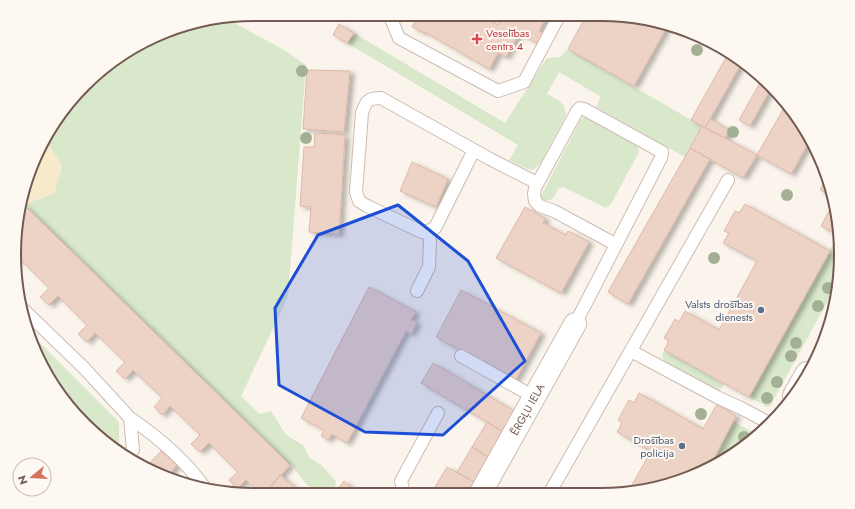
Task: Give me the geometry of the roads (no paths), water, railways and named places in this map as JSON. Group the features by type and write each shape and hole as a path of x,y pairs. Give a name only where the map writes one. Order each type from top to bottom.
{"street":[{"name":"ĒRGĻU IELA","path":"483,488 575,324"}],"lane":[{"path":"392,21 399,38 498,91 524,82 556,21"},
{"path":"474,150 436,228 422,232 366,206 359,201 356,192 362,113 365,103 372,98 381,98 537,184"},
{"path":"575,324 615,244 661,158 662,152 580,108 537,184 534,194 535,201 540,206 615,244"},
{"path":"552,488 728,180"},
{"path":"417,291 429,267 430,240 428,231"},
{"path":"29,315 84,368 130,418 149,431 187,466 200,482"},
{"path":"631,351 765,421"},
{"path":"461,356 534,397"},
{"path":"403,488 401,481 438,413"},
{"path":"130,418 133,450 130,452"}],"place":[{"name":"Veselības centrs 4","path":"477,39"},
{"name":"Valsts drošības dienests","path":"761,310"},
{"name":"Drošības policija","path":"682,446"}]}
